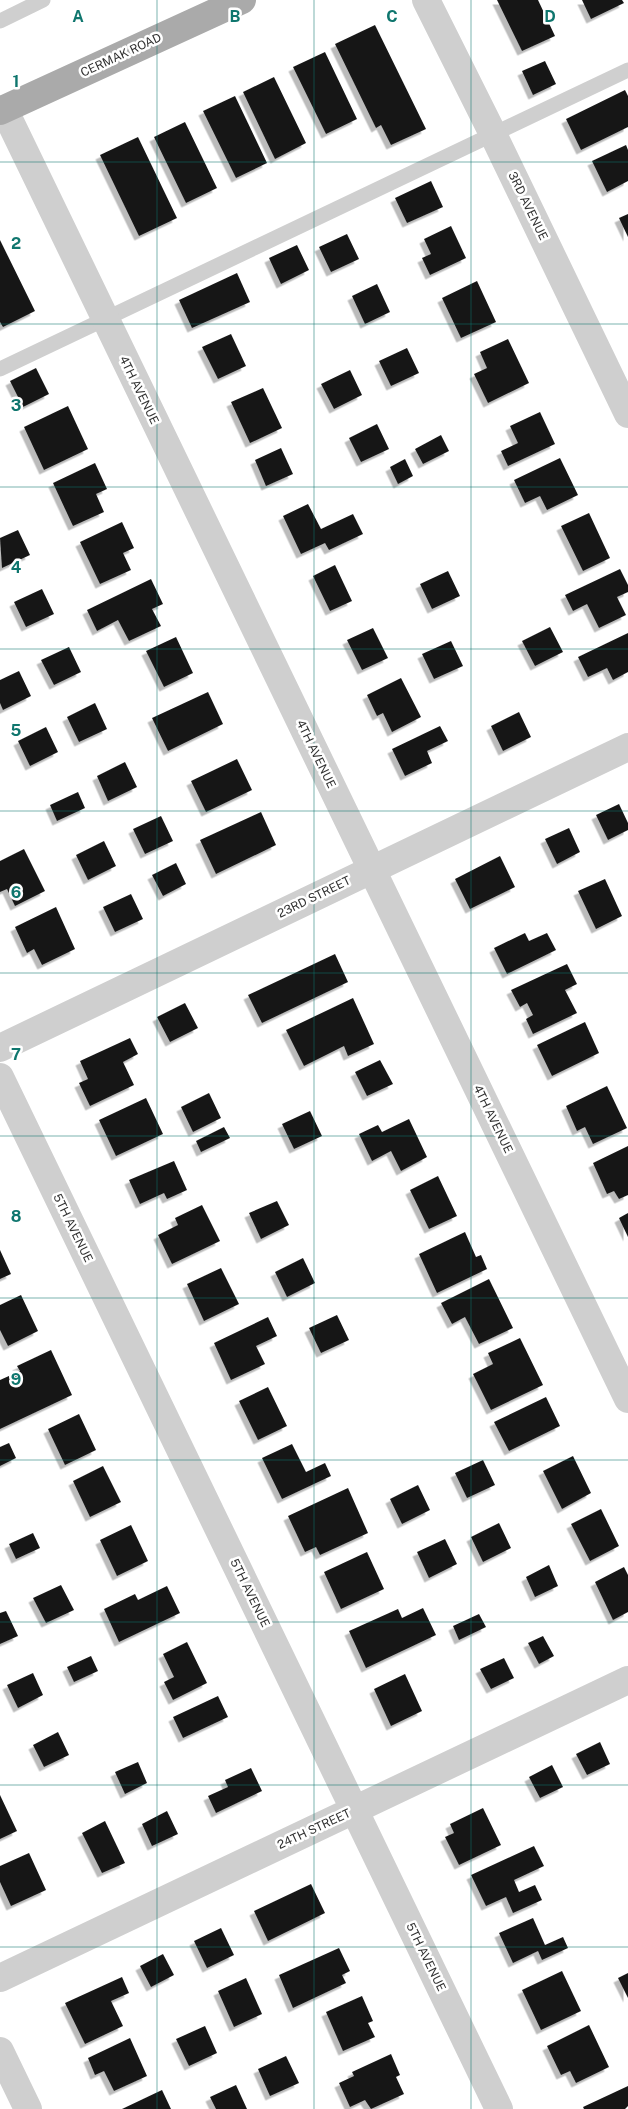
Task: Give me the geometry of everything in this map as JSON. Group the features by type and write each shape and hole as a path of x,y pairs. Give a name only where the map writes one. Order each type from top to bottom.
{"main road":[{"name":"CERMAK ROAD","path":"2,110 242,0"}],"street":[{"name":"3RD AVENUE","path":"426,0 628,414"},
{"name":"4TH AVENUE","path":"2,110 372,868 628,1399"},
{"name":"23RD STREET","path":"0,1048 372,868 628,747"},
{"name":"5TH AVENUE","path":"0,1077 499,2109"},
{"name":"24TH STREET","path":"0,1978 628,1680"},
{"path":"0,2052 28,2109"}],"lane":[{"path":"1,20 43,0"},
{"path":"0,369 628,70"}],"building":[{"path":"497,0 538,0 555,36 522,51"},
{"path":"582,0 622,0 624,3 591,19"},
{"path":"375,25 426,129 391,145 381,125 376,128 335,44"},
{"path":"325,52 357,119 326,134 293,67"},
{"path":"545,61 556,84 533,95 522,71"},
{"path":"274,77 306,143 275,159 243,92"},
{"path":"625,90 628,96 628,127 581,150 566,119"},
{"path":"235,96 267,163 236,178 203,111"},
{"path":"185,122 217,188 186,203 154,137"},
{"path":"138,137 177,218 139,236 100,155"},
{"path":"626,145 628,150 628,181 607,192 592,161"},
{"path":"431,181 443,207 407,223 395,198"},
{"path":"628,214 628,237 619,218"},
{"path":"451,226 466,258 430,275 422,258 431,254 424,239"},
{"path":"347,234 359,259 331,272 319,247"},
{"path":"0,240 35,311 3,327 0,322"},
{"path":"297,245 309,270 281,284 269,258"},
{"path":"237,273 250,302 192,328 179,300"},
{"path":"477,281 496,322 461,338 442,298"},
{"path":"377,284 390,312 365,324 352,296"},
{"path":"231,334 246,366 218,379 202,347"},
{"path":"508,339 529,383 488,403 474,374 487,368 480,352"},
{"path":"407,348 419,373 391,386 379,361"},
{"path":"36,368 49,394 23,407 10,381"},
{"path":"350,370 362,395 334,409 321,384"},
{"path":"263,388 282,428 250,443 231,402"},
{"path":"68,406 88,449 44,470 24,427"},
{"path":"540,412 555,444 508,466 501,451 518,443 510,426"},
{"path":"377,424 389,449 361,462 349,438"},
{"path":"441,435 449,451 423,464 415,449"},
{"path":"281,448 293,474 266,486 255,460"},
{"path":"560,458 578,495 547,510 540,496 525,503 514,480"},
{"path":"405,459 413,476 398,484 390,467"},
{"path":"95,463 107,489 96,494 104,512 73,526 53,483"},
{"path":"308,504 321,529 353,514 363,534 329,550 325,543 301,554 283,516"},
{"path":"589,513 610,558 583,571 561,526"},
{"path":"122,522 134,548 123,553 131,570 100,584 80,542"},
{"path":"18,530 30,555 2,568 0,538"},
{"path":"335,565 352,601 330,611 313,576"},
{"path":"620,569 628,585 628,592 617,597 626,615 599,628 587,604 573,611 565,595"},
{"path":"448,571 460,596 432,609 420,584"},
{"path":"151,579 163,604 152,609 161,626 129,641 118,620 97,631 87,610"},
{"path":"42,589 54,614 26,627 14,602"},
{"path":"550,627 563,652 535,666 522,641"},
{"path":"373,628 388,658 362,670 347,640"},
{"path":"628,633 628,672 613,680 607,668 588,677 578,657"},
{"path":"176,637 193,673 164,687 146,651"},
{"path":"451,641 463,666 434,679 422,654"},
{"path":"69,647 81,672 54,685 41,660"},
{"path":"19,671 31,696 3,710 0,703 0,680"},
{"path":"401,678 421,717 392,732 383,713 377,716 367,695"},
{"path":"208,692 223,724 168,751 152,718"},
{"path":"95,703 107,729 79,742 67,717"},
{"path":"519,712 531,737 503,751 491,726"},
{"path":"440,726 448,741 427,751 432,763 405,776 392,749"},
{"path":"46,727 58,752 30,766 18,741"},
{"path":"237,759 252,790 206,812 191,781"},
{"path":"125,762 137,787 108,801 97,776"},
{"path":"78,792 85,808 57,821 50,805"},
{"path":"619,804 628,823 628,830 608,840 596,815"},
{"path":"261,812 276,845 216,874 200,840"},
{"path":"161,816 173,841 145,854 133,829"},
{"path":"569,828 580,852 557,864 545,839"},
{"path":"104,841 116,866 88,880 76,855"},
{"path":"24,849 45,891 15,906 7,889 0,892 0,861"},
{"path":"500,856 515,887 470,909 455,879"},
{"path":"176,863 186,884 163,896 152,875"},
{"path":"605,879 622,916 596,929 578,891"},
{"path":"131,894 143,919 115,932 103,907"},
{"path":"56,907 75,949 42,965 34,949 27,953 15,927"},
{"path":"525,933 529,941 547,933 556,950 507,974 494,948"},
{"path":"335,954 348,982 262,1023 248,995"},
{"path":"567,964 577,984 565,990 577,1013 533,1034 526,1019 533,1015 527,1003 520,1007 511,990"},
{"path":"353,998 374,1044 348,1056 344,1046 304,1066 286,1030"},
{"path":"185,1003 198,1028 170,1042 157,1017"},
{"path":"585,1022 599,1053 552,1076 537,1045"},
{"path":"130,1038 138,1054 123,1062 134,1085 90,1106 79,1083 88,1079 80,1061"},
{"path":"380,1060 393,1084 367,1096 355,1072"},
{"path":"607,1086 627,1128 593,1144 585,1127 577,1131 566,1106"},
{"path":"209,1093 221,1118 193,1132 181,1107"},
{"path":"146,1098 163,1134 116,1156 99,1120"},
{"path":"310,1111 322,1136 294,1149 282,1124"},
{"path":"409,1119 427,1157 401,1171 391,1151 372,1161 359,1134 378,1125 382,1132"},
{"path":"224,1127 230,1138 201,1152 196,1141"},
{"path":"628,1146 628,1195 619,1199 614,1191 607,1194 593,1163"},
{"path":"174,1161 187,1190 167,1199 164,1193 140,1204 129,1180"},
{"path":"438,1176 457,1216 429,1229 410,1190"},
{"path":"277,1201 289,1225 261,1239 249,1213"},
{"path":"202,1205 220,1241 172,1264 158,1235 178,1225 175,1218"},
{"path":"628,1213 628,1237 619,1218"},
{"path":"465,1232 476,1257 481,1255 487,1269 437,1293 419,1254"},
{"path":"0,1250 11,1274 0,1279"},
{"path":"303,1258 315,1283 287,1297 275,1272"},
{"path":"221,1268 239,1304 204,1321 187,1284"},
{"path":"489,1279 513,1328 479,1344 465,1317 452,1324 441,1303"},
{"path":"21,1295 38,1331 8,1346 0,1330 0,1305"},
{"path":"337,1315 349,1340 321,1353 309,1328"},
{"path":"268,1317 277,1336 256,1346 265,1364 231,1380 214,1343"},
{"path":"520,1338 543,1385 491,1410 473,1374 493,1364 488,1353"},
{"path":"51,1350 72,1395 0,1429 0,1380 20,1371 17,1366"},
{"path":"268,1387 287,1426 258,1440 239,1401"},
{"path":"546,1397 560,1426 509,1451 494,1422"},
{"path":"79,1414 96,1450 65,1465 48,1429"},
{"path":"9,1443 16,1458 0,1466 0,1447"},
{"path":"292,1444 306,1472 325,1463 331,1476 282,1499 262,1458"},
{"path":"573,1456 591,1493 562,1509 543,1471"},
{"path":"483,1460 495,1485 467,1498 455,1473"},
{"path":"103,1466 121,1502 90,1517 73,1481"},
{"path":"418,1485 430,1510 402,1524 390,1499"},
{"path":"348,1488 368,1533 320,1555 316,1547 305,1552 288,1516"},
{"path":"601,1509 619,1546 590,1561 571,1524"},
{"path":"499,1523 511,1548 483,1562 471,1537"},
{"path":"131,1525 148,1561 117,1576 100,1540"},
{"path":"33,1533 40,1548 16,1559 9,1544"},
{"path":"445,1539 457,1564 429,1578 417,1552"},
{"path":"367,1552 384,1589 341,1609 324,1572"},
{"path":"549,1565 558,1586 535,1597 526,1577"},
{"path":"624,1567 628,1575 628,1612 613,1620 595,1582"},
{"path":"61,1585 74,1610 46,1623 33,1598"},
{"path":"167,1586 180,1613 119,1642 104,1609 135,1594 138,1600"},
{"path":"423,1608 436,1635 366,1668 349,1631 398,1609 402,1618"},
{"path":"6,1611 18,1636 0,1644 0,1613"},
{"path":"479,1614 486,1627 459,1640 453,1626"},
{"path":"543,1636 554,1656 539,1664 528,1643"},
{"path":"187,1642 207,1683 173,1700 164,1682 174,1677 163,1654"},
{"path":"91,1656 98,1671 74,1682 67,1667"},
{"path":"504,1658 514,1678 491,1689 480,1669"},
{"path":"33,1673 43,1695 18,1708 7,1685"},
{"path":"405,1674 422,1711 391,1726 374,1689"},
{"path":"218,1696 228,1717 183,1738 173,1717"},
{"path":"58,1732 69,1755 44,1767 33,1745"},
{"path":"600,1742 610,1764 587,1775 576,1754"},
{"path":"138,1762 147,1783 125,1794 115,1772"},
{"path":"552,1765 563,1787 540,1798 529,1777"},
{"path":"251,1768 262,1791 216,1813 208,1796 228,1787 225,1780"},
{"path":"0,1795 17,1831 0,1839"},
{"path":"483,1808 501,1845 459,1865 445,1837 454,1833 450,1824"},
{"path":"167,1811 178,1834 152,1846 142,1824"},
{"path":"105,1821 125,1863 102,1873 82,1833"},
{"path":"534,1846 544,1866 514,1880 519,1892 535,1885 542,1900 513,1913 506,1897 486,1906 471,1875"},
{"path":"29,1853 46,1890 11,1906 0,1882 0,1866"},
{"path":"311,1884 325,1913 268,1941 254,1911"},
{"path":"533,1918 545,1945 563,1937 568,1948 542,1960 538,1951 513,1963 499,1933"},
{"path":"221,1928 234,1955 207,1968 194,1941"},
{"path":"339,1948 350,1971 342,1975 346,1983 293,2008 279,1975"},
{"path":"163,1954 174,1975 151,1987 140,1966"},
{"path":"562,1971 581,2011 541,2030 522,1990"},
{"path":"628,1973 628,1998 618,1978"},
{"path":"122,1977 129,1993 111,2001 123,2026 85,2044 65,2003"},
{"path":"246,1978 262,2014 234,2027 218,1991"},
{"path":"362,1996 373,2021 368,2023 375,2037 343,2051 326,2012"},
{"path":"589,2025 609,2067 576,2083 570,2071 561,2075 547,2046"},
{"path":"205,2026 217,2053 189,2066 176,2039"},
{"path":"130,2038 147,2076 114,2091 104,2071 95,2075 88,2058"},
{"path":"391,2054 400,2075 396,2077 404,2094 371,2109 365,2100 350,2107 339,2083 354,2076 352,2072"},
{"path":"286,2056 299,2083 270,2096 258,2069"},
{"path":"236,2085 247,2109 216,2109 210,2097"},
{"path":"628,2086 628,2106 625,2109 584,2109 583,2107"},
{"path":"162,2090 171,2109 122,2109"}]}
